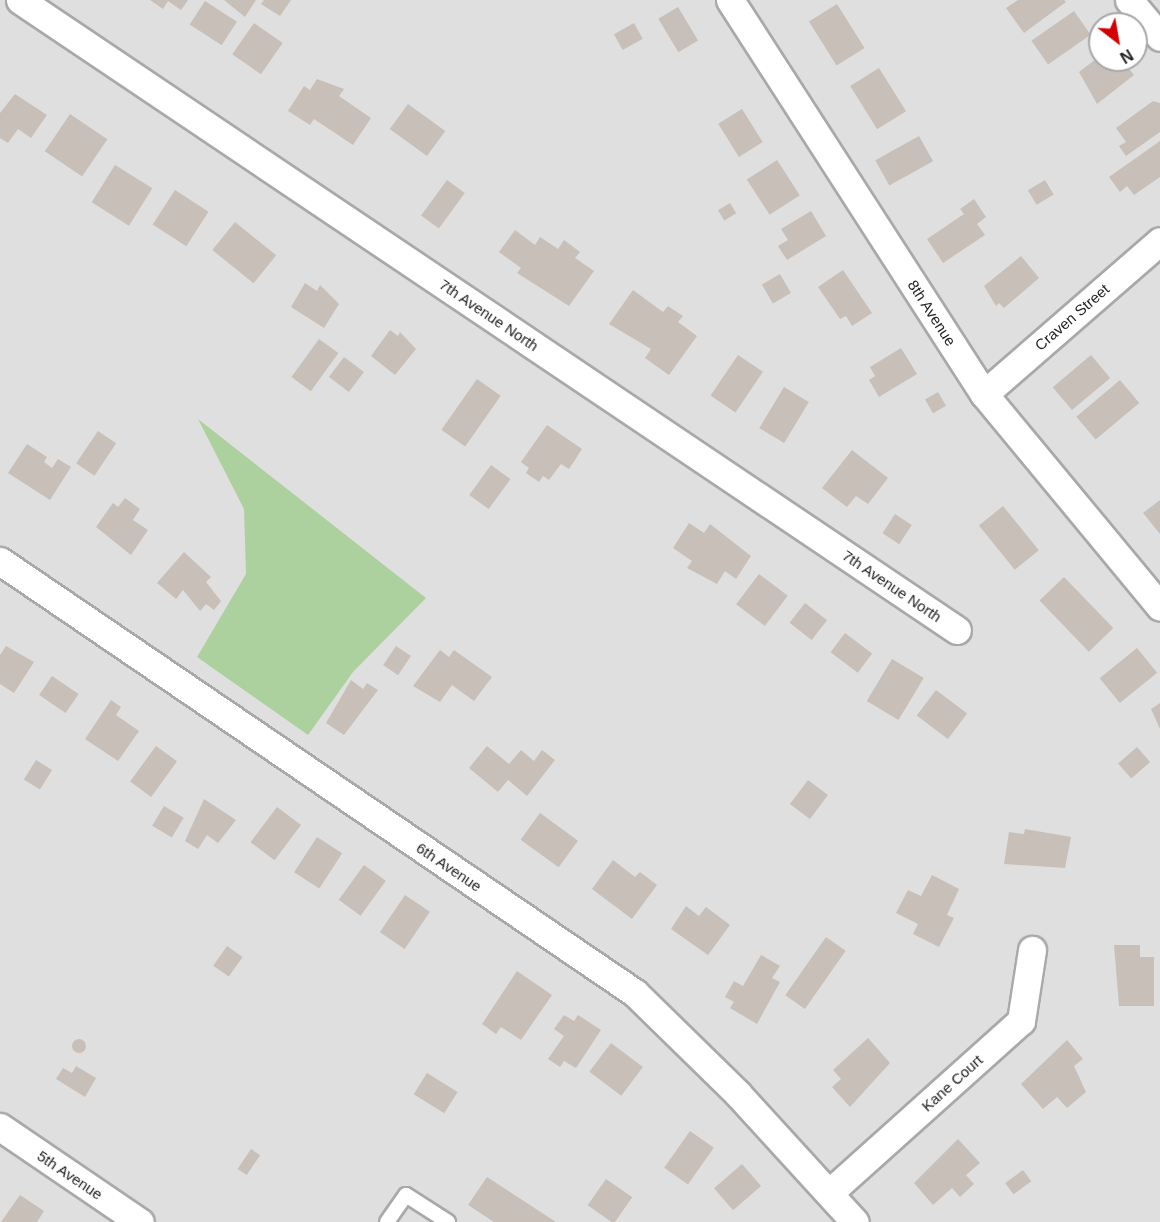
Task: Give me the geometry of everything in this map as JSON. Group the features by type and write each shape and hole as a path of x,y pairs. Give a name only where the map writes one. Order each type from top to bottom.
{"street":[{"name":"7th Avenue North","path":"20,0 957,630"},
{"name":"8th Avenue","path":"730,0 984,393 1160,608"},
{"path":"1129,0 1160,37"},
{"name":"Craven Street","path":"984,393 1160,241"},
{"name":"6th Avenue","path":"0,561 635,993 830,1193 855,1222"},
{"name":"Kane Court","path":"830,1193 1021,1021 1032,950"},
{"name":"5th Avenue","path":"0,1127 140,1222"}],"lane":[{"path":"387,1222 406,1195 448,1222"}],"shaded area":[{"path":"0,0 1160,0 1160,1222 0,1222"}],"green space":[{"path":"198,419 426,598 353,672 308,735 197,657 246,574 244,509"}],"building":[{"path":"150,0 188,0 181,10 168,1 163,9"},
{"path":"224,0 256,0 245,17"},
{"path":"264,0 291,0 280,16 261,4"},
{"path":"1018,0 1064,0 1066,2 1024,33 1006,8"},
{"path":"205,1 237,22 222,45 190,24"},
{"path":"837,4 865,48 837,66 809,21"},
{"path":"678,7 698,40 678,52 658,19"},
{"path":"1074,11 1088,31 1088,37 1048,65 1031,41"},
{"path":"254,23 283,43 261,74 232,54"},
{"path":"634,23 643,39 623,50 614,34"},
{"path":"1088,65 1088,72 1132,72 1134,75 1097,104 1079,72"},
{"path":"879,68 906,111 877,129 850,86"},
{"path":"317,79 344,89 339,96 371,118 353,145 314,119 310,125 288,111 304,86 310,90"},
{"path":"15,94 47,115 31,138 18,129 8,143 0,138 0,113"},
{"path":"1153,101 1160,103 1160,132 1126,156 1119,146 1126,142 1116,128"},
{"path":"408,104 445,131 427,156 390,129"},
{"path":"742,109 763,142 739,157 718,124"},
{"path":"70,114 107,139 82,176 45,151"},
{"path":"919,136 933,161 889,186 875,160"},
{"path":"1160,141 1160,177 1134,195 1127,186 1120,192 1109,177"},
{"path":"777,160 800,195 770,215 747,180"},
{"path":"115,165 152,188 129,226 92,202"},
{"path":"447,180 465,193 439,229 421,216"},
{"path":"1045,180 1054,195 1037,205 1028,190"},
{"path":"175,190 209,212 186,246 153,224"},
{"path":"974,199 986,217 977,224 985,235 943,263 927,239 964,214 960,209"},
{"path":"730,203 736,213 724,220 718,210"},
{"path":"811,211 826,236 787,260 778,246 788,240 781,229"},
{"path":"235,222 276,255 254,283 212,250"},
{"path":"515,230 535,245 540,237 558,249 564,240 580,252 575,258 594,271 569,306 517,273 521,268 499,252"},
{"path":"1021,256 1039,278 1004,308 999,303 996,306 984,286"},
{"path":"843,270 872,313 852,326 846,316 840,319 818,287"},
{"path":"780,274 791,293 773,304 762,284"},
{"path":"305,283 317,291 320,285 339,304 324,328 291,307"},
{"path":"633,290 663,312 668,306 683,316 678,322 697,336 669,375 645,358 651,349 609,324"},
{"path":"390,330 398,336 400,332 416,349 395,375 371,356"},
{"path":"319,339 338,353 311,391 291,377"},
{"path":"901,348 917,374 879,397 869,380 875,376 870,367"},
{"path":"738,355 763,372 735,412 711,396"},
{"path":"1091,355 1110,378 1072,410 1053,387"},
{"path":"344,357 364,372 349,392 329,377"},
{"path":"477,379 501,396 465,446 441,430"},
{"path":"1120,380 1139,403 1096,440 1076,417"},
{"path":"784,387 809,402 784,443 759,428"},
{"path":"938,392 946,406 933,413 925,400"},
{"path":"547,425 582,449 569,469 561,464 549,480 543,476 539,482 526,473 529,468 521,462"},
{"path":"98,431 116,443 94,476 76,463"},
{"path":"27,444 47,457 44,462 52,468 58,459 71,467 50,500 8,473"},
{"path":"852,450 888,478 868,504 856,496 847,507 822,488"},
{"path":"491,465 510,479 489,509 469,495"},
{"path":"125,498 140,509 133,520 148,530 131,555 96,527 113,503 118,507"},
{"path":"1160,500 1160,534 1143,513"},
{"path":"1003,506 1039,550 1015,570 979,526"},
{"path":"895,514 912,525 899,544 882,533"},
{"path":"689,523 704,533 710,524 751,556 736,579 725,571 717,584 687,568 692,561 673,548"},
{"path":"184,552 211,577 206,582 221,601 214,610 206,604 200,611 183,590 176,599 157,583"},
{"path":"759,574 788,596 765,626 736,604"},
{"path":"1064,577 1113,628 1089,652 1040,601"},
{"path":"805,603 827,620 812,640 790,623"},
{"path":"845,633 872,653 858,673 831,652"},
{"path":"6,646 34,662 14,693 0,684 0,655"},
{"path":"396,646 411,656 398,675 383,665"},
{"path":"1137,648 1157,673 1120,703 1100,678"},
{"path":"440,650 449,657 454,650 492,677 474,701 452,685 440,702 413,686"},
{"path":"892,659 924,678 898,720 867,701"},
{"path":"52,676 79,694 66,713 39,695"},
{"path":"351,680 363,689 367,683 378,690 344,735 326,723"},
{"path":"936,690 967,713 948,739 917,716"},
{"path":"111,700 121,707 116,715 139,731 118,761 85,739"},
{"path":"1160,703 1160,729 1151,709"},
{"path":"156,746 177,761 151,797 130,782"},
{"path":"487,746 509,764 521,750 534,761 542,750 555,760 527,796 508,780 498,792 469,768"},
{"path":"1137,747 1150,762 1131,778 1118,763"},
{"path":"36,760 52,770 40,790 24,780"},
{"path":"808,780 828,795 810,819 790,804"},
{"path":"204,799 236,820 218,843 207,835 198,849 185,841"},
{"path":"164,806 184,818 172,838 152,826"},
{"path":"277,807 301,825 274,860 251,842"},
{"path":"540,813 578,841 559,867 521,840"},
{"path":"1025,829 1071,837 1065,868 1004,864 1009,832 1024,834"},
{"path":"317,837 342,853 319,889 294,872"},
{"path":"613,860 635,877 640,872 657,885 632,919 592,889"},
{"path":"364,865 386,881 361,916 339,900"},
{"path":"932,875 959,889 947,915 954,918 939,947 913,934 918,924 896,913 908,890 921,896"},
{"path":"405,895 430,912 405,949 380,932"},
{"path":"686,906 699,916 706,907 730,925 708,955 671,929"},
{"path":"826,937 846,951 805,1009 785,995"},
{"path":"1114,945 1140,945 1140,957 1154,957 1154,1006 1119,1006"},
{"path":"227,946 243,957 229,977 213,966"},
{"path":"761,955 780,966 772,978 780,982 757,1024 730,1008 734,1002 725,997 734,981 743,986"},
{"path":"517,971 552,995 521,1040 501,1027 496,1034 482,1024"},
{"path":"564,1015 574,1021 578,1015 601,1030 576,1068 564,1061 560,1067 548,1059 564,1036 554,1029"},
{"path":"868,1038 890,1063 850,1107 832,1087 841,1079 833,1070"},
{"path":"79,1039 84,1041 86,1046 84,1051 79,1053 74,1051 72,1046 74,1041"},
{"path":"1067,1040 1083,1059 1074,1066 1086,1092 1067,1108 1057,1097 1043,1109 1021,1084"},
{"path":"611,1043 643,1067 621,1096 589,1072"},
{"path":"76,1066 96,1078 85,1097 56,1079 63,1068 72,1073"},
{"path":"427,1073 458,1092 444,1113 414,1094"},
{"path":"690,1131 714,1148 688,1184 664,1168"},
{"path":"958,1139 980,1163 966,1175 974,1184 960,1197 952,1188 933,1205 914,1183"},
{"path":"251,1149 260,1155 247,1175 238,1169"},
{"path":"742,1164 761,1186 733,1210 714,1188"},
{"path":"1023,1170 1031,1181 1013,1194 1005,1183"},
{"path":"487,1177 556,1222 494,1222 468,1205"},
{"path":"606,1179 632,1197 615,1222 588,1205"},
{"path":"20,1195 44,1211 37,1222 1,1222"}]}
